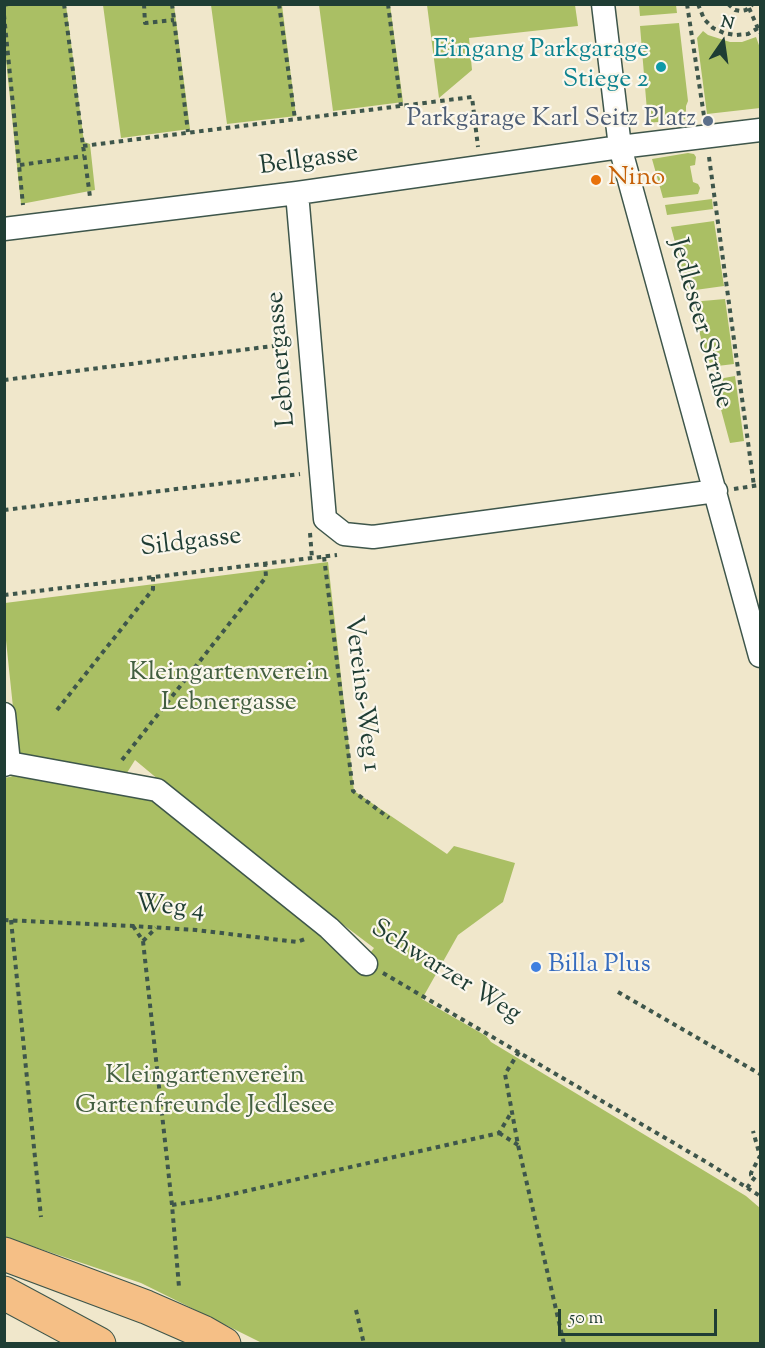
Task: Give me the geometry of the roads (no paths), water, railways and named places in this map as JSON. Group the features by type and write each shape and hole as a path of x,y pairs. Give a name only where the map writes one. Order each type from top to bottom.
{"highway":[{"path":"4,1254 146,1307 203,1332 224,1344"},
{"path":"4,1293 99,1344"}],"street":[{"name":"Jedleseer Straße","path":"603,4 620,147 760,656"},
{"name":"Bellgasse","path":"15,228 297,193 620,147 760,130"},
{"name":"Lebnergasse","path":"297,193 325,519 344,534 373,537 716,491"},
{"path":"4,714 7,764"},
{"name":"Schwarzer Weg","path":"7,764 157,790 329,928 366,964"}],"place":[{"name":"Eingang Parkgarage Stiege 2","path":"661,67"},
{"name":"Parkgarage Karl Seitz Platz","path":"708,121"},
{"name":"Nino","path":"596,180"},
{"name":"Billa Plus","path":"536,967"}],"park label":[{"name":"Kleingartenverein Lebnergasse","path":"229,690"},
{"name":"Kleingartenverein Gartenfreunde Jedlesee","path":"205,1093"}]}
